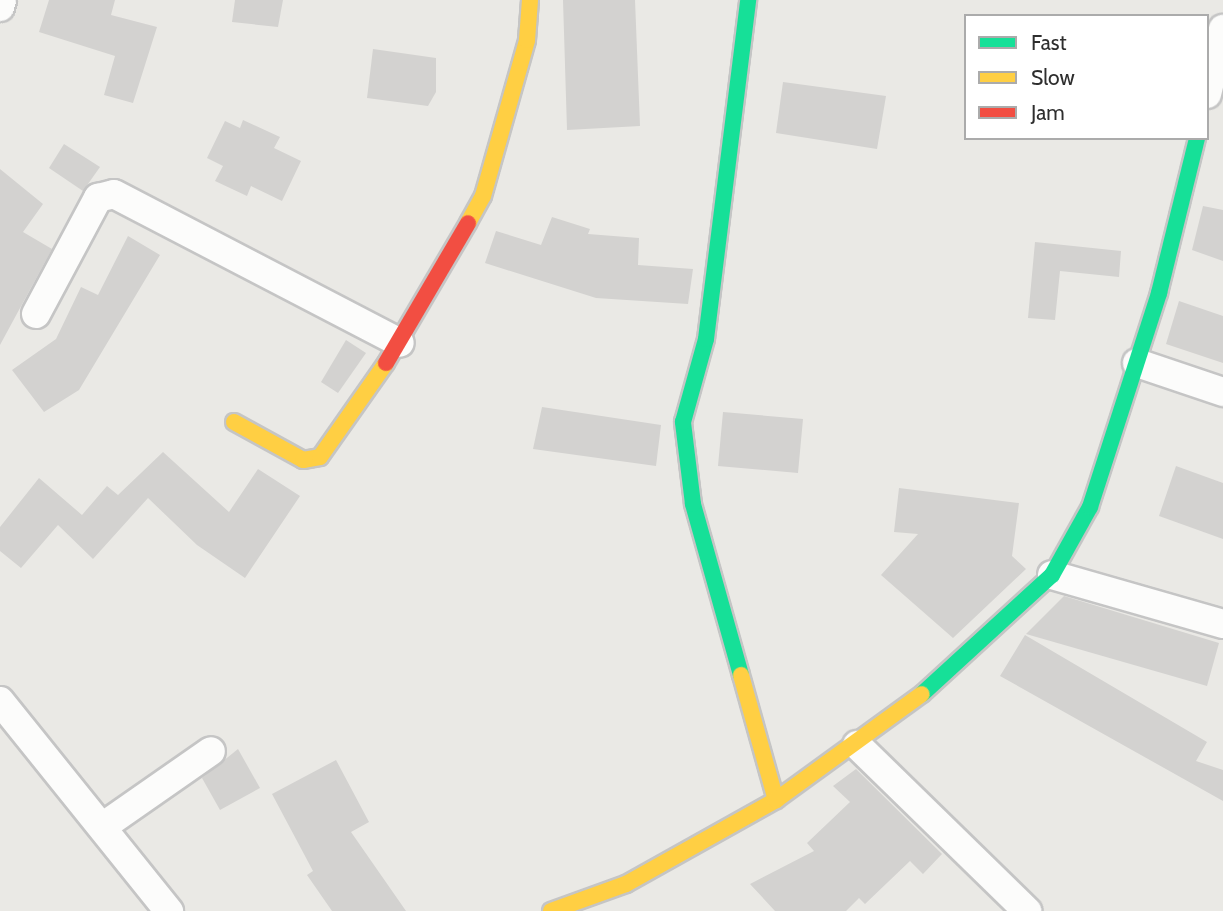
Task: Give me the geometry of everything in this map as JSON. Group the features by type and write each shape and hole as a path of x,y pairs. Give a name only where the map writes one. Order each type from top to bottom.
{"street":[{"path":"0,7 2,0"},
{"path":"234,422 303,460 320,457 400,343 483,195 527,40 530,0"},
{"path":"748,0 706,339 683,422 694,504 776,800"},
{"path":"1209,86 1223,29"},
{"path":"551,911 626,884 776,800 857,745 936,684 1052,575 1090,507 1137,363 1196,140"},
{"path":"36,314 99,198 114,194 400,343"},
{"path":"1137,363 1223,392"},
{"path":"1052,575 1223,624"},
{"path":"0,701 105,824 169,911"},
{"path":"857,745 1027,911"},
{"path":"105,824 211,751"}],"building":[{"path":"49,0 115,0 111,15 157,27 133,103 104,95 115,56 39,32"},
{"path":"235,0 283,0 278,27 232,22"},
{"path":"563,0 635,0 640,126 567,130"},
{"path":"373,49 436,58 436,92 428,106 367,98"},
{"path":"783,82 886,96 877,149 776,133"},
{"path":"243,120 280,137 274,148 301,161 282,201 251,186 247,196 215,181 223,166 207,158 225,121 240,128"},
{"path":"64,144 100,167 83,191 49,168"},
{"path":"0,169 43,204 23,232 52,249 0,345"},
{"path":"1203,206 1223,210 1223,261 1192,250"},
{"path":"552,217 590,229 588,234 639,238 638,265 693,269 688,304 596,298 485,263 496,231 541,245"},
{"path":"128,236 160,255 79,390 44,412 12,370 56,339 81,287 98,295"},
{"path":"1035,242 1121,251 1119,277 1060,271 1055,320 1028,318"},
{"path":"1179,301 1223,316 1223,363 1166,344"},
{"path":"346,340 366,353 338,393 321,382"},
{"path":"542,407 661,425 656,466 533,449"},
{"path":"723,412 803,419 798,473 718,466"},
{"path":"163,452 229,512 258,469 300,496 245,578 197,545 148,498 93,559 58,525 21,568 0,551 0,527 39,478 82,515 107,486 118,495"},
{"path":"1176,466 1223,483 1223,539 1159,516"},
{"path":"899,488 1019,503 1012,556 1026,569 953,638 881,575 918,534 894,532"},
{"path":"1064,596 1219,643 1207,686 1026,634"},
{"path":"1025,635 1207,742 1196,761 1223,770 1223,801 1000,676"},
{"path":"238,749 260,788 220,810 202,778"},
{"path":"336,760 369,822 351,832 406,911 332,911 307,875 313,871 272,794"},
{"path":"856,769 942,854 923,874 910,861 865,904 859,898 846,911 775,911 750,884 814,851 807,843 850,802 833,786"}],"traffic: fast":[{"path":"741,675 693,504 683,422 706,339 748,0"},
{"path":"922,694 1052,575 1090,507 1159,293 1197,140"}],"traffic: slow":[{"path":"468,223 483,196 527,40 530,0"},
{"path":"234,422 303,460 320,457 386,363"},
{"path":"741,675 776,800"},
{"path":"551,911 626,884 776,800 922,694"}],"traffic: jam":[{"path":"386,363 468,223"}]}
